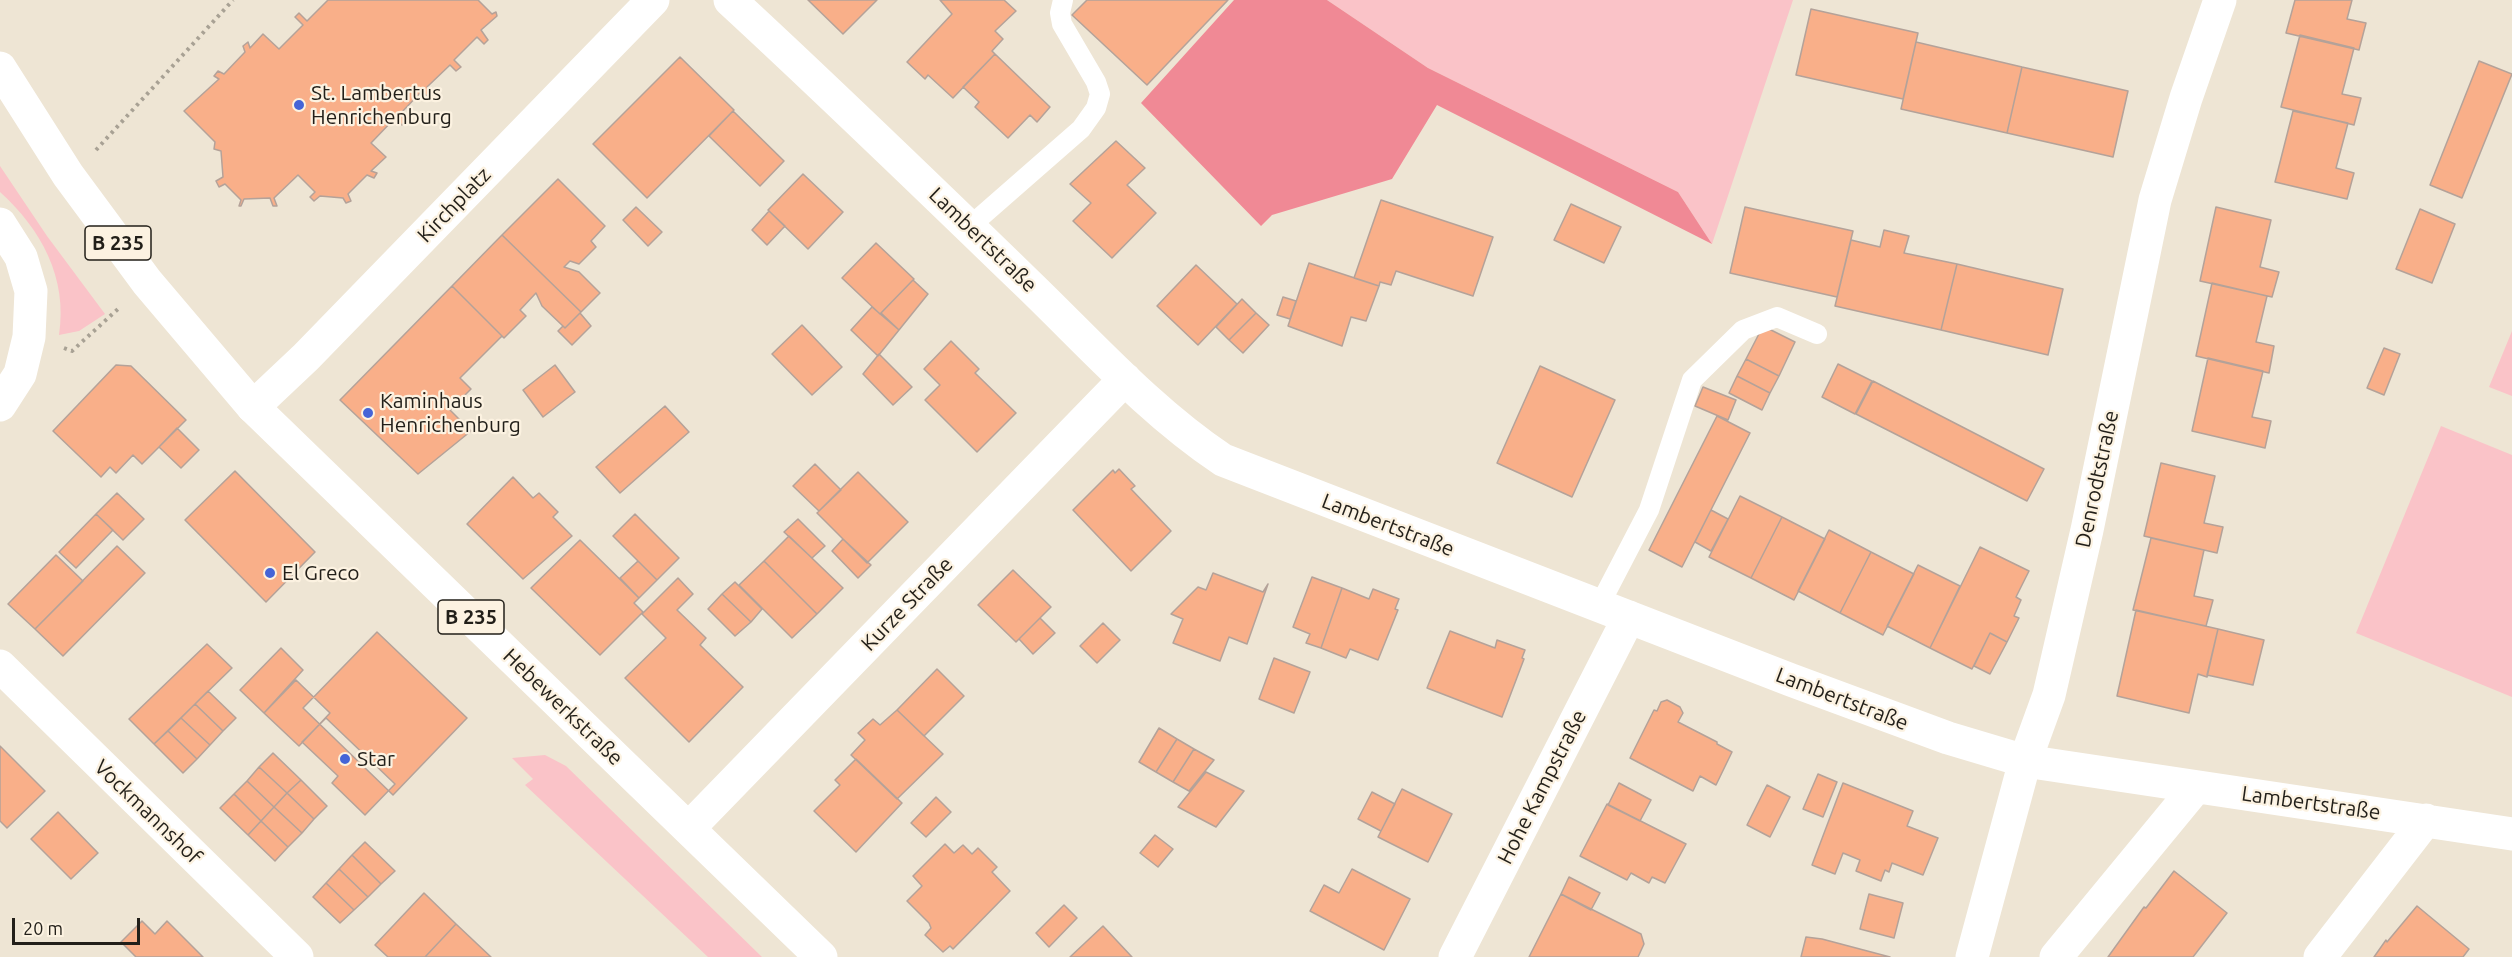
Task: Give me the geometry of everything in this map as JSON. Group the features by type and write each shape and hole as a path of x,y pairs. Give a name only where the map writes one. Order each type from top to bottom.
{"street":[{"name":"Kirchplatz","path":"253,407 306,357 653,0"},
{"name":"Lambertstraße","path":"730,0 840,101 1125,379 1189,438 1223,460 1614,612 1948,738 2025,761 2512,834"},
{"name":"Denrodtstraße","path":"1972,957 2025,761 2049,695 2087,530 2155,200 2186,98 2220,0"},
{"name":"B 235","path":"0,68 68,175 147,282 253,407"},
{"path":"0,224 21,257 31,291 29,338 20,374 0,405"},
{"name":"Kurze Straße","path":"689,828 1125,379"},
{"name":"Hebewerkstraße","path":"253,407 821,957"},
{"name":"Hohe Kampstraße","path":"1455,957 1614,612"},
{"name":"Vockmannshof","path":"0,666 297,957"},
{"path":"2056,957 2196,787"},
{"path":"2320,957 2426,820"}],"lane":[{"path":"969,227 1081,129 1096,108 1100,94 1096,82 1062,24 1060,13 1063,0"},
{"path":"1614,612 1692,380 1743,330 1777,317 1817,334"}],"path":[{"path":"68,175 106,141 233,0"},
{"path":"29,338 72,351 147,282"}],"shaded area":[{"path":"1234,0 1327,0 1428,68 1678,192 1712,244 1437,105 1392,179 1272,215 1261,226 1141,103"},
{"path":"1327,0 1793,0 1712,244 1678,192 1428,68"},
{"path":"0,166 47,236 105,314 79,331 59,335 61,314 55,274 39,238 15,206 0,192"},
{"path":"2512,331 2512,396 2489,387"},
{"path":"2441,426 2512,455 2512,697 2356,633"},
{"path":"545,755 566,766 762,957 708,957 525,785 533,779 512,758"}],"building":[{"name":"St. Lambertus Henrichenburg","path":"328,0 478,0 492,14 496,12 497,16 481,30 488,40 484,44 477,37 454,60 461,67 456,71 450,65 427,87 434,93 429,98 422,91 400,114 406,121 402,125 395,118 371,143 386,157 371,171 377,173 374,178 367,175 348,194 351,201 346,203 343,198 320,196 314,201 310,197 315,192 298,175 274,198 277,206 273,206 270,198 244,199 239,206 241,200 225,184 219,187 216,181 223,177 221,151 214,149 215,142 184,111 219,79 214,76 218,71 224,74 245,52 243,46 248,42 250,48 263,34 279,49 303,25 295,17 299,13 307,21"},
{"path":"808,0 877,0 843,34"},
{"path":"940,0 1004,0 1016,11 995,31 1003,39 992,51 995,54 953,98 928,75 925,79 907,62 952,14"},
{"path":"1087,0 1228,0 1147,85 1072,15"},
{"path":"2295,0 2352,0 2347,19 2366,23 2359,50 2286,33"},
{"path":"1811,9 1918,33 1903,99 1796,75"},
{"path":"2300,35 2354,48 2342,94 2361,98 2354,125 2281,107"},
{"path":"1916,42 2022,67 2007,133 1901,109"},
{"path":"995,54 1050,107 1037,122 1030,115 1008,138 975,107 979,102 963,87"},
{"path":"680,57 734,110 647,198 593,144"},
{"path":"2479,61 2512,74 2462,198 2430,185"},
{"path":"2022,67 2128,91 2113,157 2007,133"},
{"path":"733,111 784,161 760,186 709,136"},
{"path":"2293,111 2348,123 2336,168 2354,173 2347,199 2275,182"},
{"path":"1116,141 1145,168 1127,185 1156,213 1112,258 1073,221 1091,203 1070,184"},
{"path":"803,174 843,212 808,249 768,210"},
{"path":"558,179 605,226 591,241 596,247 579,264 570,261 564,267 579,272 600,293 581,312 502,235"},
{"path":"1381,200 1493,237 1473,296 1396,271 1391,285 1380,282 1379,286 1354,278"},
{"path":"1571,204 1621,227 1604,263 1554,240"},
{"path":"636,207 662,232 648,246 623,220"},
{"path":"1745,207 1853,231 1837,297 1730,273"},
{"path":"2216,207 2271,220 2260,267 2279,272 2272,297 2200,281"},
{"path":"2420,209 2455,224 2432,283 2396,269"},
{"path":"769,211 785,226 767,245 752,230"},
{"path":"1884,230 1909,236 1904,253 1957,264 1941,330 1835,306 1851,240 1880,247"},
{"path":"502,235 581,312 565,328 542,306 536,293 520,310 526,316 504,338 452,286"},
{"path":"876,243 914,279 880,314 842,278"},
{"path":"1309,263 1379,286 1366,321 1351,317 1342,346 1288,326"},
{"path":"1957,264 2063,289 2048,355 1941,330"},
{"path":"1196,265 1237,304 1198,345 1157,306"},
{"path":"913,280 928,294 899,330 881,313"},
{"path":"2212,283 2267,296 2256,342 2274,346 2269,373 2196,356"},
{"path":"452,286 502,336 460,378 471,389 450,410 471,431 418,474 340,400"},
{"path":"1283,297 1296,301 1290,319 1277,315"},
{"path":"1242,299 1256,313 1229,340 1216,327"},
{"path":"872,307 899,330 878,356 851,330"},
{"path":"580,313 591,326 572,345 558,331 563,326 565,328"},
{"path":"1256,313 1269,325 1243,353 1229,340"},
{"path":"802,325 842,367 812,395 772,354"},
{"path":"1763,326 1795,342 1779,376 1746,359"},
{"path":"951,341 979,369 975,373 1016,413 977,452 925,400 940,385 924,369"},
{"path":"2384,348 2400,354 2384,395 2367,388"},
{"path":"879,354 912,387 893,405 863,374"},
{"path":"2208,358 2263,371 2252,417 2271,421 2265,448 2192,431"},
{"path":"1746,359 1779,376 1770,393 1737,376"},
{"path":"1838,364 1872,381 1855,414 1822,397"},
{"path":"116,365 131,366 186,420 142,464 133,455 116,473 110,467 101,477 53,431"},
{"path":"555,365 575,392 543,417 523,390"},
{"path":"1540,366 1615,400 1572,497 1497,463"},
{"path":"1737,376 1770,393 1762,410 1729,393"},
{"path":"1873,381 2044,469 2027,501 1856,414"},
{"path":"1703,387 1736,400 1728,420 1695,406"},
{"path":"665,406 689,432 620,493 596,467"},
{"path":"1717,416 1750,433 1682,567 1649,550"},
{"path":"177,428 199,450 181,468 159,447"},
{"path":"2161,463 2215,476 2204,523 2223,527 2217,553 2144,536"},
{"path":"815,464 841,490 819,511 793,486"},
{"path":"1119,469 1135,486 1131,489 1171,531 1131,571 1073,510 1113,470 1115,473"},
{"path":"235,471 315,552 266,602 185,520"},
{"path":"858,472 908,522 867,563 817,513"},
{"path":"513,477 533,498 539,493 558,512 553,517 572,536 523,579 467,524"},
{"path":"117,493 144,519 123,540 96,514"},
{"path":"1740,496 1782,517 1751,578 1709,557"},
{"path":"1711,510 1728,519 1711,551 1695,542"},
{"path":"96,514 113,530 76,568 59,552"},
{"path":"635,514 679,558 657,580 613,536"},
{"path":"1782,517 1825,539 1794,600 1751,578"},
{"path":"798,519 825,546 812,558 784,532"},
{"path":"1829,530 1871,552 1840,613 1798,591"},
{"path":"789,536 843,588 817,614 764,561"},
{"path":"2151,538 2204,550 2194,596 2213,600 2206,626 2133,610"},
{"path":"843,539 871,565 858,578 832,551"},
{"path":"580,540 639,598 634,603 643,612 600,655 531,588"},
{"path":"117,546 145,573 63,656 35,629"},
{"path":"1980,547 2029,571 2016,597 2021,600 2014,616 2019,618 2007,642 1990,633 1972,669 1930,648"},
{"path":"1871,552 1914,574 1883,635 1840,613"},
{"path":"56,555 83,581 35,629 8,604"},
{"path":"638,561 657,580 639,598 620,578"},
{"path":"764,561 817,614 792,638 739,585"},
{"path":"1918,565 1960,586 1930,648 1887,626"},
{"path":"1013,570 1051,607 1016,642 978,605"},
{"path":"1213,573 1263,592 1268,584 1247,644 1229,637 1220,661 1173,643 1183,619 1171,614 1198,587 1206,590"},
{"path":"1312,577 1342,588 1321,648 1306,643 1310,634 1293,627"},
{"path":"678,578 693,594 677,610 706,638 700,645 743,687 689,742 625,678 666,638 642,614"},
{"path":"735,582 762,609 751,622 722,594"},
{"path":"1342,588 1369,599 1373,589 1399,599 1395,609 1398,610 1378,660 1350,649 1346,658 1321,648"},
{"path":"722,594 751,622 735,636 708,609"},
{"path":"2136,610 2218,629 2207,677 2198,674 2189,713 2117,696"},
{"path":"1040,618 1055,633 1033,654 1019,639"},
{"path":"1103,623 1120,640 1097,663 1080,646"},
{"path":"2218,629 2264,640 2253,685 2207,675"},
{"path":"1450,631 1495,648 1497,640 1525,650 1522,658 1524,659 1502,717 1427,688"},
{"path":"377,632 467,718 393,795 303,708"},
{"path":"1990,633 2007,642 1990,674 1974,666"},
{"path":"207,644 232,668 154,744 129,719"},
{"path":"281,648 303,670 264,713 240,690"},
{"path":"1274,658 1310,672 1294,713 1259,699"},
{"path":"937,669 964,696 924,736 897,710"},
{"path":"296,680 330,713 299,746 264,713"},
{"path":"208,691 236,718 223,731 195,704"},
{"path":"1667,700 1680,707 1683,713 1678,722 1732,752 1716,785 1700,776 1693,791 1630,758 1654,710 1657,711 1661,702"},
{"path":"195,704 223,731 210,745 181,718"},
{"path":"897,710 943,754 897,799 851,755 865,740 858,733 873,719 880,725"},
{"path":"181,718 210,745 197,759 168,731"},
{"name":"Star","path":"326,718 395,784 365,815 332,783 338,776 302,742"},
{"path":"1159,728 1177,739 1156,772 1139,762"},
{"path":"168,731 197,759 183,773 154,744"},
{"path":"1177,739 1194,749 1173,782 1156,772"},
{"path":"0,746 45,791 7,828 0,821"},
{"path":"1194,749 1214,760 1189,791 1173,782"},
{"path":"273,753 301,780 287,793 259,767"},
{"path":"856,759 902,803 856,852 814,811 840,785 835,780"},
{"path":"259,767 287,793 274,807 247,781"},
{"path":"1206,772 1244,791 1216,827 1178,807"},
{"path":"1818,774 1837,782 1823,817 1803,809"},
{"path":"301,780 327,806 314,819 287,793"},
{"path":"247,781 274,807 261,821 234,794"},
{"path":"1619,783 1651,800 1640,821 1608,805"},
{"path":"1843,783 1913,811 1907,826 1938,838 1923,875 1892,863 1889,872 1885,870 1881,881 1856,871 1860,860 1843,853 1835,874 1812,865"},
{"path":"1767,785 1790,797 1770,837 1747,825"},
{"path":"1402,789 1452,814 1428,862 1378,837"},
{"path":"1372,792 1395,804 1381,831 1358,819"},
{"path":"287,793 314,819 302,833 274,807"},
{"path":"234,794 261,821 248,835 220,808"},
{"path":"936,797 951,812 926,837 911,823"},
{"path":"1607,804 1686,844 1665,883 1652,877 1649,883 1631,873 1627,880 1580,856"},
{"path":"274,807 302,833 288,847 261,821"},
{"path":"58,812 98,853 71,879 31,839"},
{"path":"261,821 288,847 275,861 248,835"},
{"path":"1155,835 1173,849 1158,867 1140,853"},
{"path":"365,842 395,871 381,884 352,855"},
{"path":"945,844 954,853 963,845 972,854 978,848 997,867 992,872 1010,891 953,949 950,946 943,952 925,935 931,928 929,923 907,901 922,886 913,876"},
{"path":"352,855 381,884 368,897 339,869"},
{"path":"339,869 368,897 354,910 326,883"},
{"path":"1352,869 1410,899 1384,950 1310,911 1324,885 1339,893"},
{"path":"2174,871 2227,913 2193,957 2108,957 2144,907 2146,908"},
{"path":"1569,877 1600,893 1591,910 1561,894"},
{"path":"326,883 354,910 340,923 313,897"},
{"path":"424,893 456,924 425,957 388,957 375,945"},
{"path":"1561,894 1641,934 1644,944 1638,957 1529,957"},
{"path":"1869,894 1903,903 1894,938 1860,929"},
{"path":"1064,905 1077,918 1049,947 1036,933"},
{"path":"2417,906 2469,949 2463,957 2374,957"},
{"path":"142,921 155,934 167,921 203,957 136,957 121,942"},
{"path":"456,924 491,957 425,957"},
{"path":"1103,926 1132,957 1070,957"},
{"path":"1806,937 1822,939 1890,957 1801,957"}],"place":[{"name":"St. Lambertus Henrichenburg","path":"299,105"},
{"name":"Kaminhaus Henrichenburg","path":"368,413"},
{"name":"El Greco","path":"270,573"},
{"name":"Star","path":"345,759"}]}
